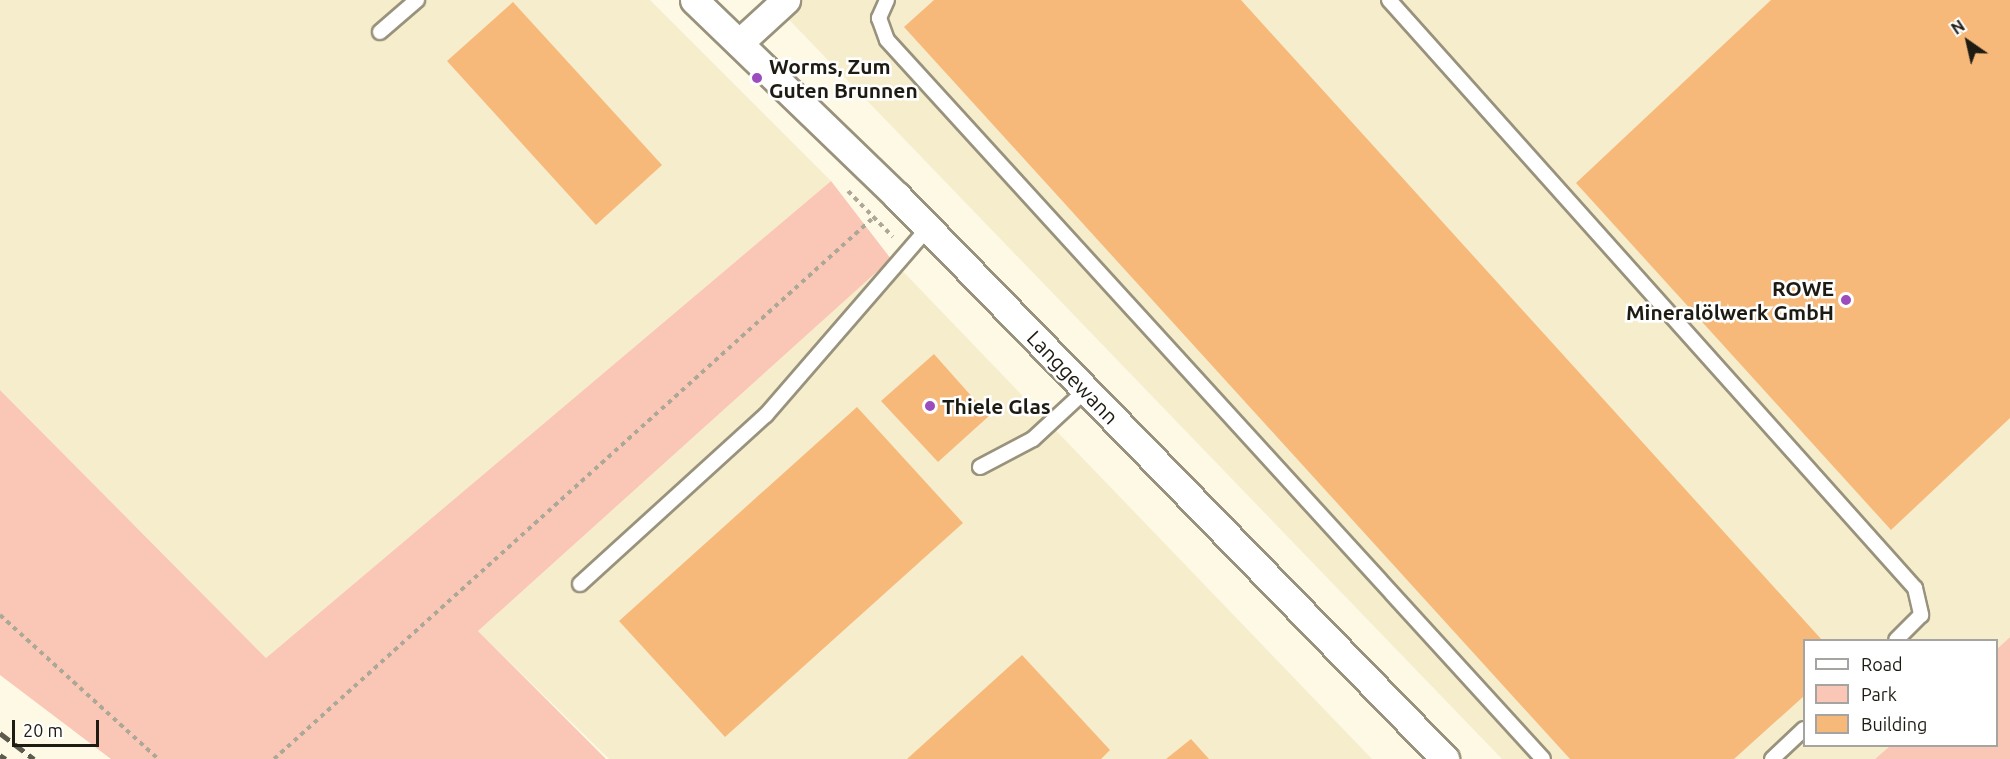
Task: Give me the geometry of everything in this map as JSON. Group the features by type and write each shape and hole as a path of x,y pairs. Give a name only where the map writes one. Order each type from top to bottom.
{"street":[{"name":"Langgewann","path":"694,0 897,196 1445,759"},
{"path":"739,43 786,0"}],"lane":[{"path":"380,32 417,0"},
{"path":"887,0 879,18 887,40 1543,759"},
{"path":"1389,0 1914,588 1921,615 1897,639"},
{"path":"580,584 766,415 928,228"},
{"path":"980,467 1033,439 1086,390"},
{"path":"1772,759 1803,730"}],"path":[{"path":"274,759 897,196"},
{"path":"0,615 158,759"}],"shaded area":[{"path":"0,0 650,0 831,181 266,658 0,390"},
{"path":"770,0 2010,0 2010,637 1998,648 1998,639 1803,639 1803,747 1889,747 1875,759 1502,759"},
{"path":"891,259 1372,759 609,759 478,631"}],"green space":[{"path":"831,181 891,259 478,631 606,759 111,759 0,675 0,390 266,658"},
{"path":"2010,637 2010,759 1875,759 1889,747 1998,747 1998,648"}],"building":[{"path":"934,0 1241,0 1821,639 1803,639 1803,697 1734,759 1570,759 904,27"},
{"name":"ROWE Mineralölwerk GmbH","path":"1771,0 2010,0 2010,418 1891,530 1576,183"},
{"path":"513,2 662,165 596,225 447,61"},
{"path":"934,354 989,416 938,462 881,401"},
{"path":"857,407 963,523 725,737 619,621"},
{"path":"1022,655 1110,750 1101,759 907,759"},
{"path":"1191,739 1209,759 1166,759"}],"railway":[{"path":"0,733 34,759"},
{"path":"0,755 6,759"}],"place":[{"name":"Worms, Zum Guten Brunnen","path":"757,78"},
{"name":"ROWE Mineralölwerk GmbH","path":"1846,300"},
{"name":"Thiele Glas","path":"930,406"}]}
